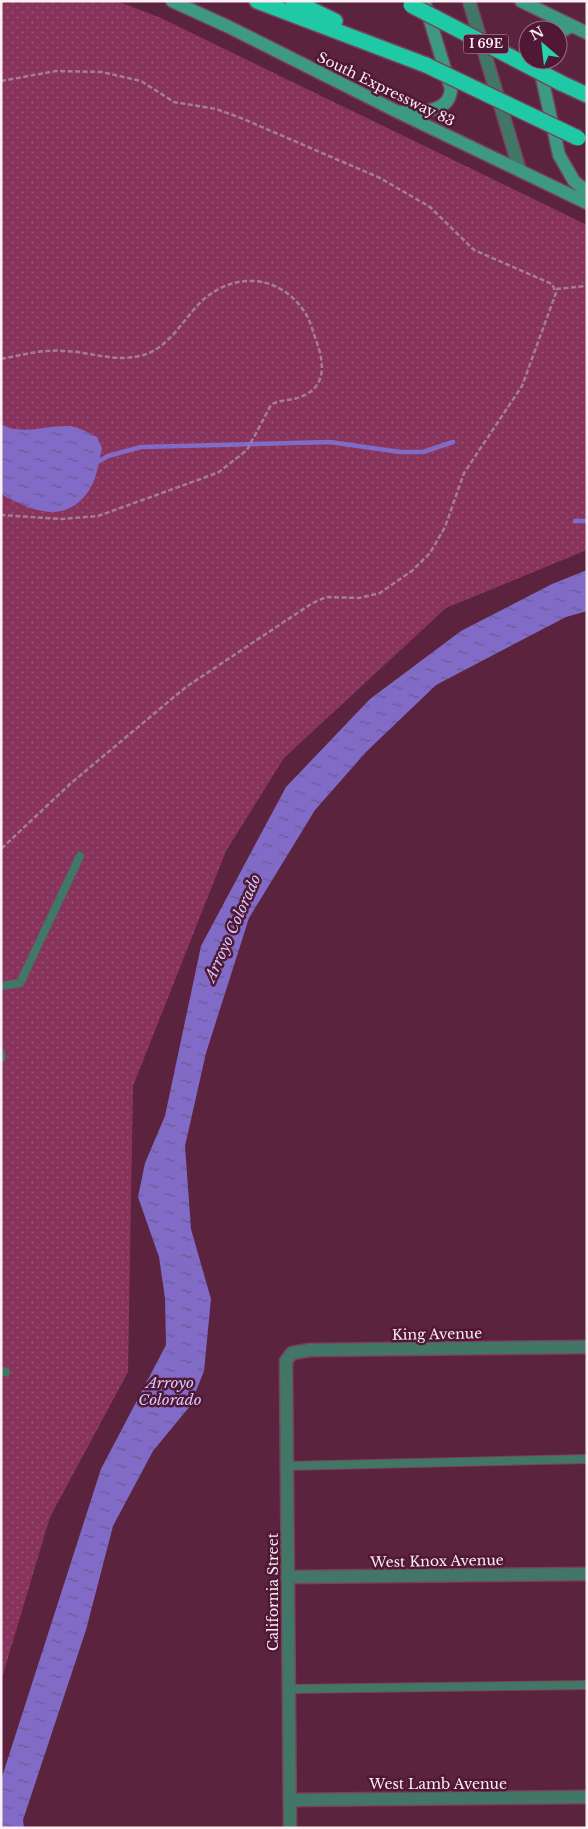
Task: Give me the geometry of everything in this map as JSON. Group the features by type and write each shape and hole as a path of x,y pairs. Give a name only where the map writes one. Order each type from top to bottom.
{"highway":[{"path":"258,1 426,65"},
{"path":"293,1 582,140"},
{"name":"I 69E","path":"412,2 561,83 587,95"}],"main road":[{"name":"South Expressway 83","path":"172,1 229,27 398,112 587,203"},
{"path":"521,1 587,33"},
{"path":"398,112 429,111 445,105 452,89 412,2"},
{"path":"568,28 572,26"},
{"path":"540,70 559,155 574,181 587,192"}],"street":[{"path":"469,1 520,171"},
{"name":"King Avenue","path":"290,1356 300,1351 310,1350 587,1347"},
{"name":"California Street","path":"290,1356 286,1361 290,1828"},
{"name":"West Knox Avenue","path":"288,1577 587,1574"},
{"name":"West Lamb Avenue","path":"290,1800 587,1797"}],"lane":[{"path":"1,986 20,983 80,856"},
{"path":"1,1053 1,1059"},
{"path":"287,1466 587,1459"},
{"path":"289,1689 587,1685"}],"path":[{"path":"1,81 56,71 102,72 141,81 174,102 216,109 241,118 386,181 430,207 474,250 552,284 556,290"},
{"path":"1,359 36,352 59,350 106,357 140,356 160,346 174,334 199,304 216,291 244,281 264,281 286,291 303,310 308,317 324,365 319,382 312,389 297,398 271,405 248,450 219,472 98,516 61,519 1,515"},
{"path":"556,290 587,286"},
{"path":"1,849 70,784 197,679 311,604 326,598 359,598 380,593 423,561 445,527 464,473 522,386 556,290"}],"shaded area":[{"path":"1,1 117,1 161,18 587,225 587,550 446,608 284,758 226,851 133,1086 128,1372 50,1517 1,1681"}],"water":[{"path":"1,424 25,430 72,426 97,437 102,448 96,474 90,489 81,501 70,508 48,512 25,506 1,494"},
{"name":"Arroyo Colorado","path":"587,570 587,611 566,617 436,685 366,752 315,810 249,918 206,1053 185,1146 191,1229 211,1299 204,1371 190,1406 153,1451 113,1526 86,1630 23,1820 24,1828 1,1828 1,1780 101,1469 166,1345 165,1298 159,1257 138,1197 145,1163 165,1116 201,946 286,787 370,699 461,631 552,584"}],"waterway":[{"path":"94,464 108,456 141,447 330,442 400,452 423,452 453,442"},
{"path":"575,521 587,521"}]}
